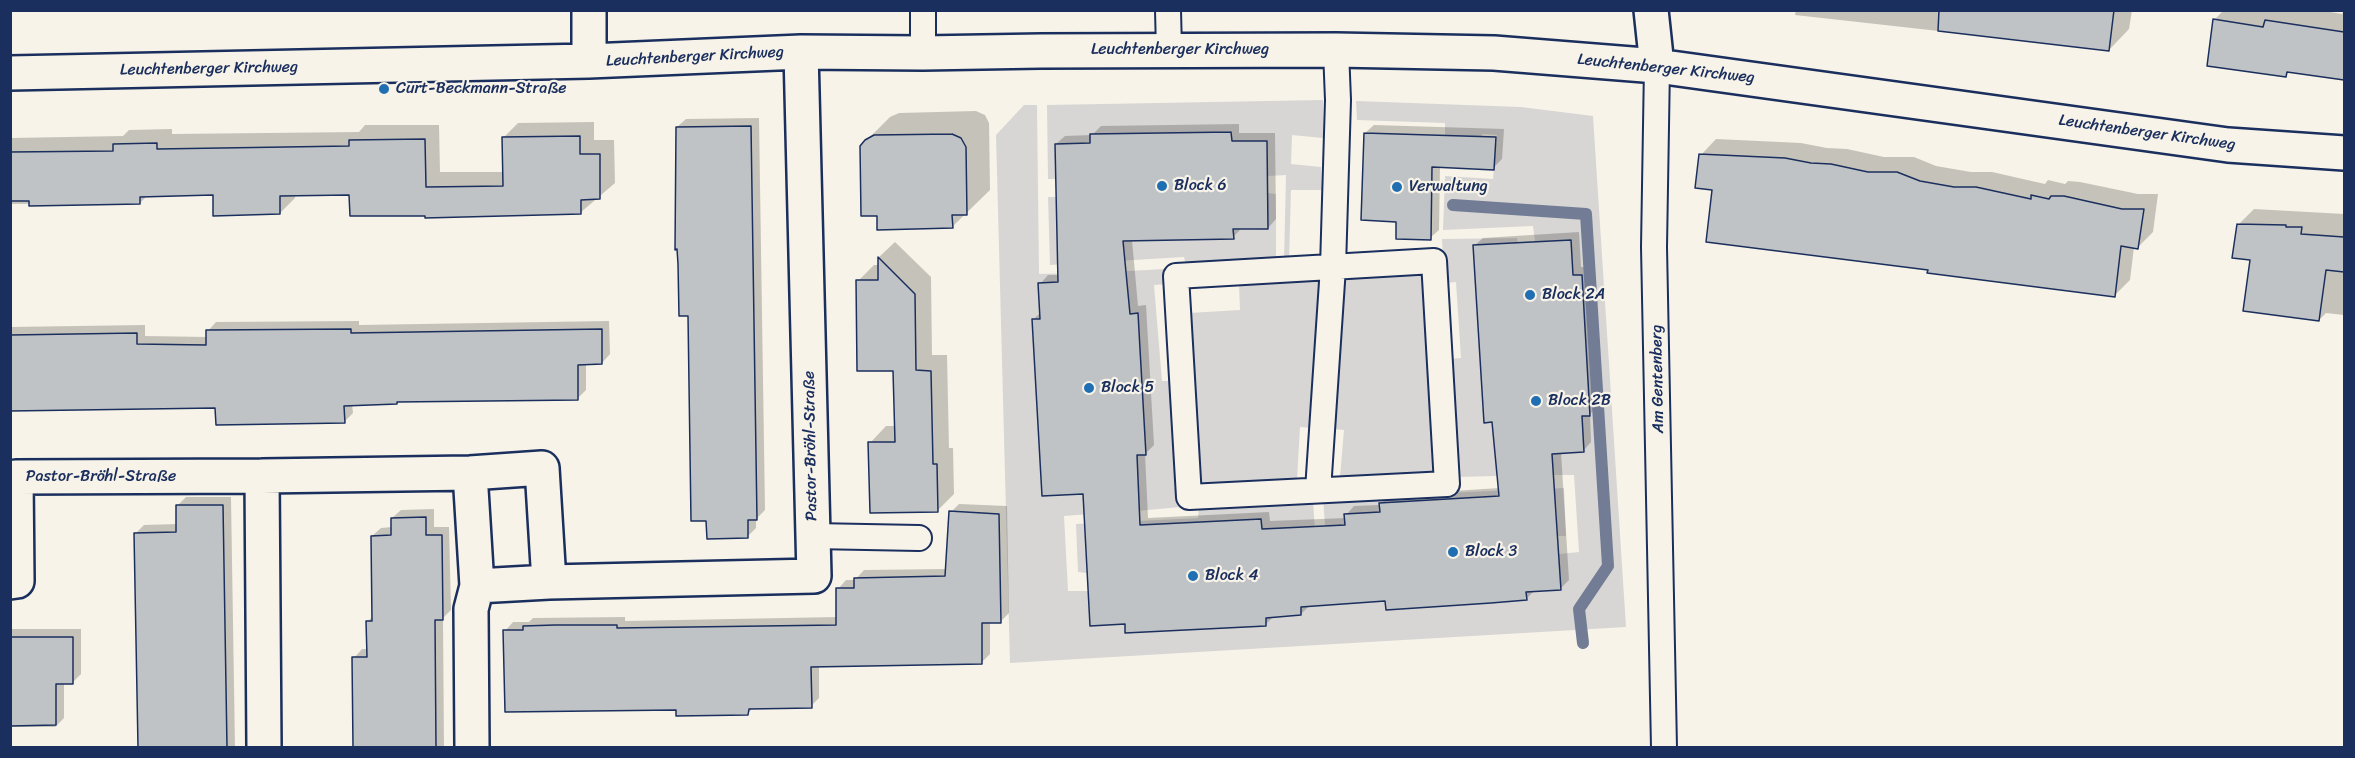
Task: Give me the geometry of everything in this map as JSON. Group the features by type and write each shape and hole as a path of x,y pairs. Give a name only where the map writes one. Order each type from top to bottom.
{"street":[{"path":"589,10 589,61"},
{"name":"Am Gentenberg","path":"1651,10 1657,66"},
{"name":"Leuchtenberger Kirchweg","path":"10,73 589,61 801,52 923,54 1336,50 1494,53 1657,66 2228,144 2344,153"},
{"name":"Pastor-Bröhl-Straße","path":"477,586 549,582 814,576 801,52"},
{"name":"Pastor-Bröhl-Straße","path":"10,582 17,581 16,477 470,473 542,468 549,582"},
{"path":"470,473 477,586 471,609 472,747"},
{"path":"262,476 264,747"}],"lane":[{"path":"923,10 923,54"},
{"path":"1168,10 1169,50"},
{"path":"1318,489 1333,267 1338,100 1336,50"},
{"name":"Am Gentenberg","path":"1657,66 1654,247 1664,747"},
{"path":"1434,261 1447,484 1189,497 1176,276 1333,267 1434,261"},
{"path":"813,536 919,538"}],"shaded area":[{"path":"1323,100 1323,138 1292,135 1291,164 1321,167 1322,190 1291,190 1289,260 1284,261 1286,175 1268,176 1267,141 1232,141 1231,132 1091,134 1090,143 1055,144 1056,179 1048,179 1047,105"},
{"path":"1356,101 1521,107 1593,116 1626,627 1010,663 996,135 1024,105 1037,105 1039,274 1073,273 1040,319 1032,320 1040,460 1089,493 1090,514 1064,516 1068,591 1088,591 1090,625 1125,624 1126,632 1266,626 1266,617 1301,615 1299,580 1385,601 1386,610 1526,600 1526,592 1561,589 1559,554 1579,552 1574,475 1550,475 1549,454 1581,416 1590,416 1582,275 1573,275 1535,242 1533,226 1443,230 1445,176 1493,179 1497,135 1482,134 1479,169 1445,165 1445,123 1357,120"},
{"path":"1268,193 1276,194 1276,262 1186,265 1184,257 1050,265 1048,197 1056,197 1057,232 1234,238 1233,230 1268,229"},
{"path":"1517,238 1518,243 1475,281 1484,422 1493,422 1533,475 1456,477 1450,359 1461,358 1456,282 1444,283 1442,239"},
{"path":"1165,269 1167,284 1154,285 1162,381 1173,381 1180,507 1104,514 1137,455 1146,454 1138,314 1129,314 1127,279 1091,273"},
{"path":"1423,274 1435,474 1340,477 1344,430 1333,429 1345,279"},
{"path":"1324,278 1313,428 1300,427 1297,480 1199,487 1189,313 1240,310 1239,283"},
{"path":"1564,488 1566,536 1558,536 1556,501 1521,504 1520,494 1379,503 1380,512 1344,514 1347,550 1327,552 1323,498"},
{"path":"1313,501 1317,562 1297,528 1262,529 1261,519 1085,537 1087,573 1078,572 1076,524 1198,518 1199,507"}],"building":[{"path":"1939,10 2114,10 2109,51 1938,31"},
{"path":"2213,19 2263,27 2265,20 2344,32 2344,80 2287,72 2286,77 2207,66"},
{"path":"751,126 757,520 748,520 748,538 707,539 706,521 691,521 688,316 679,316 677,249 675,250 676,127"},
{"path":"1231,132 1232,141 1267,141 1268,229 1233,229 1234,239 1123,241 1130,314 1138,313 1146,455 1137,455 1140,525 1261,519 1262,529 1345,525 1344,514 1380,512 1379,503 1499,496 1492,422 1484,423 1473,245 1571,240 1573,275 1582,275 1590,416 1582,416 1584,452 1552,454 1561,590 1526,592 1527,600 1386,610 1385,601 1301,607 1301,615 1266,618 1266,626 1125,633 1125,624 1090,626 1083,494 1042,496 1032,319 1040,319 1038,283 1058,282 1055,144 1090,143 1090,134"},
{"name":"Verwaltung","path":"1364,133 1496,137 1494,170 1432,167 1431,240 1396,239 1396,222 1361,220"},
{"path":"952,134 961,138 966,147 967,215 952,215 953,228 877,230 877,216 861,216 860,146 865,140 874,135"},
{"path":"580,136 580,154 600,154 600,199 581,200 581,214 425,218 425,216 350,216 349,195 280,196 280,214 213,216 213,195 140,197 140,204 29,206 29,201 10,201 10,152 113,151 113,144 157,143 157,149 349,146 349,140 425,139 426,187 503,186 502,137"},
{"path":"1699,154 1785,158 1868,172 1897,172 1920,181 1954,187 1976,187 2031,199 2031,195 2049,199 2051,196 2064,196 2122,209 2144,209 2138,249 2121,246 2115,297 1927,273 1928,270 1706,242 1712,190 1695,188"},
{"path":"2237,224 2286,225 2286,227 2302,227 2301,234 2344,237 2344,272 2326,270 2319,321 2243,311 2250,260 2232,258"},
{"path":"878,257 915,294 916,370 931,371 933,464 937,464 938,512 870,513 868,442 895,442 893,371 857,371 856,280 878,280"},
{"path":"351,329 351,333 602,329 602,364 578,365 578,400 397,402 397,404 344,406 345,423 216,425 215,408 10,411 10,335 137,333 137,344 206,345 206,330"},
{"path":"176,505 223,505 227,747 138,747 134,533 176,532"},
{"path":"949,511 999,514 1001,623 982,623 982,664 811,667 812,708 749,709 748,715 676,716 676,710 505,712 503,630 523,630 523,626 555,625 617,625 617,628 836,625 836,588 854,588 854,578 945,576"},
{"path":"426,517 426,535 442,535 443,620 435,620 436,747 353,747 352,657 367,657 366,621 372,621 371,536 391,535 391,518"},
{"path":"10,637 73,637 73,684 56,684 56,725 10,726"}],"waterway":[{"path":"1453,205 1586,214 1608,566 1579,609 1583,643"}],"place":[{"name":"Curt-Beckmann-Straße","path":"384,89"},
{"name":"Block 6","path":"1162,186"},
{"name":"Verwaltung","path":"1397,187"},
{"name":"Block 2A","path":"1530,295"},
{"name":"Block 5","path":"1089,388"},
{"name":"Block 2B","path":"1536,401"},
{"name":"Block 3","path":"1453,552"},
{"name":"Block 4","path":"1193,576"}]}
